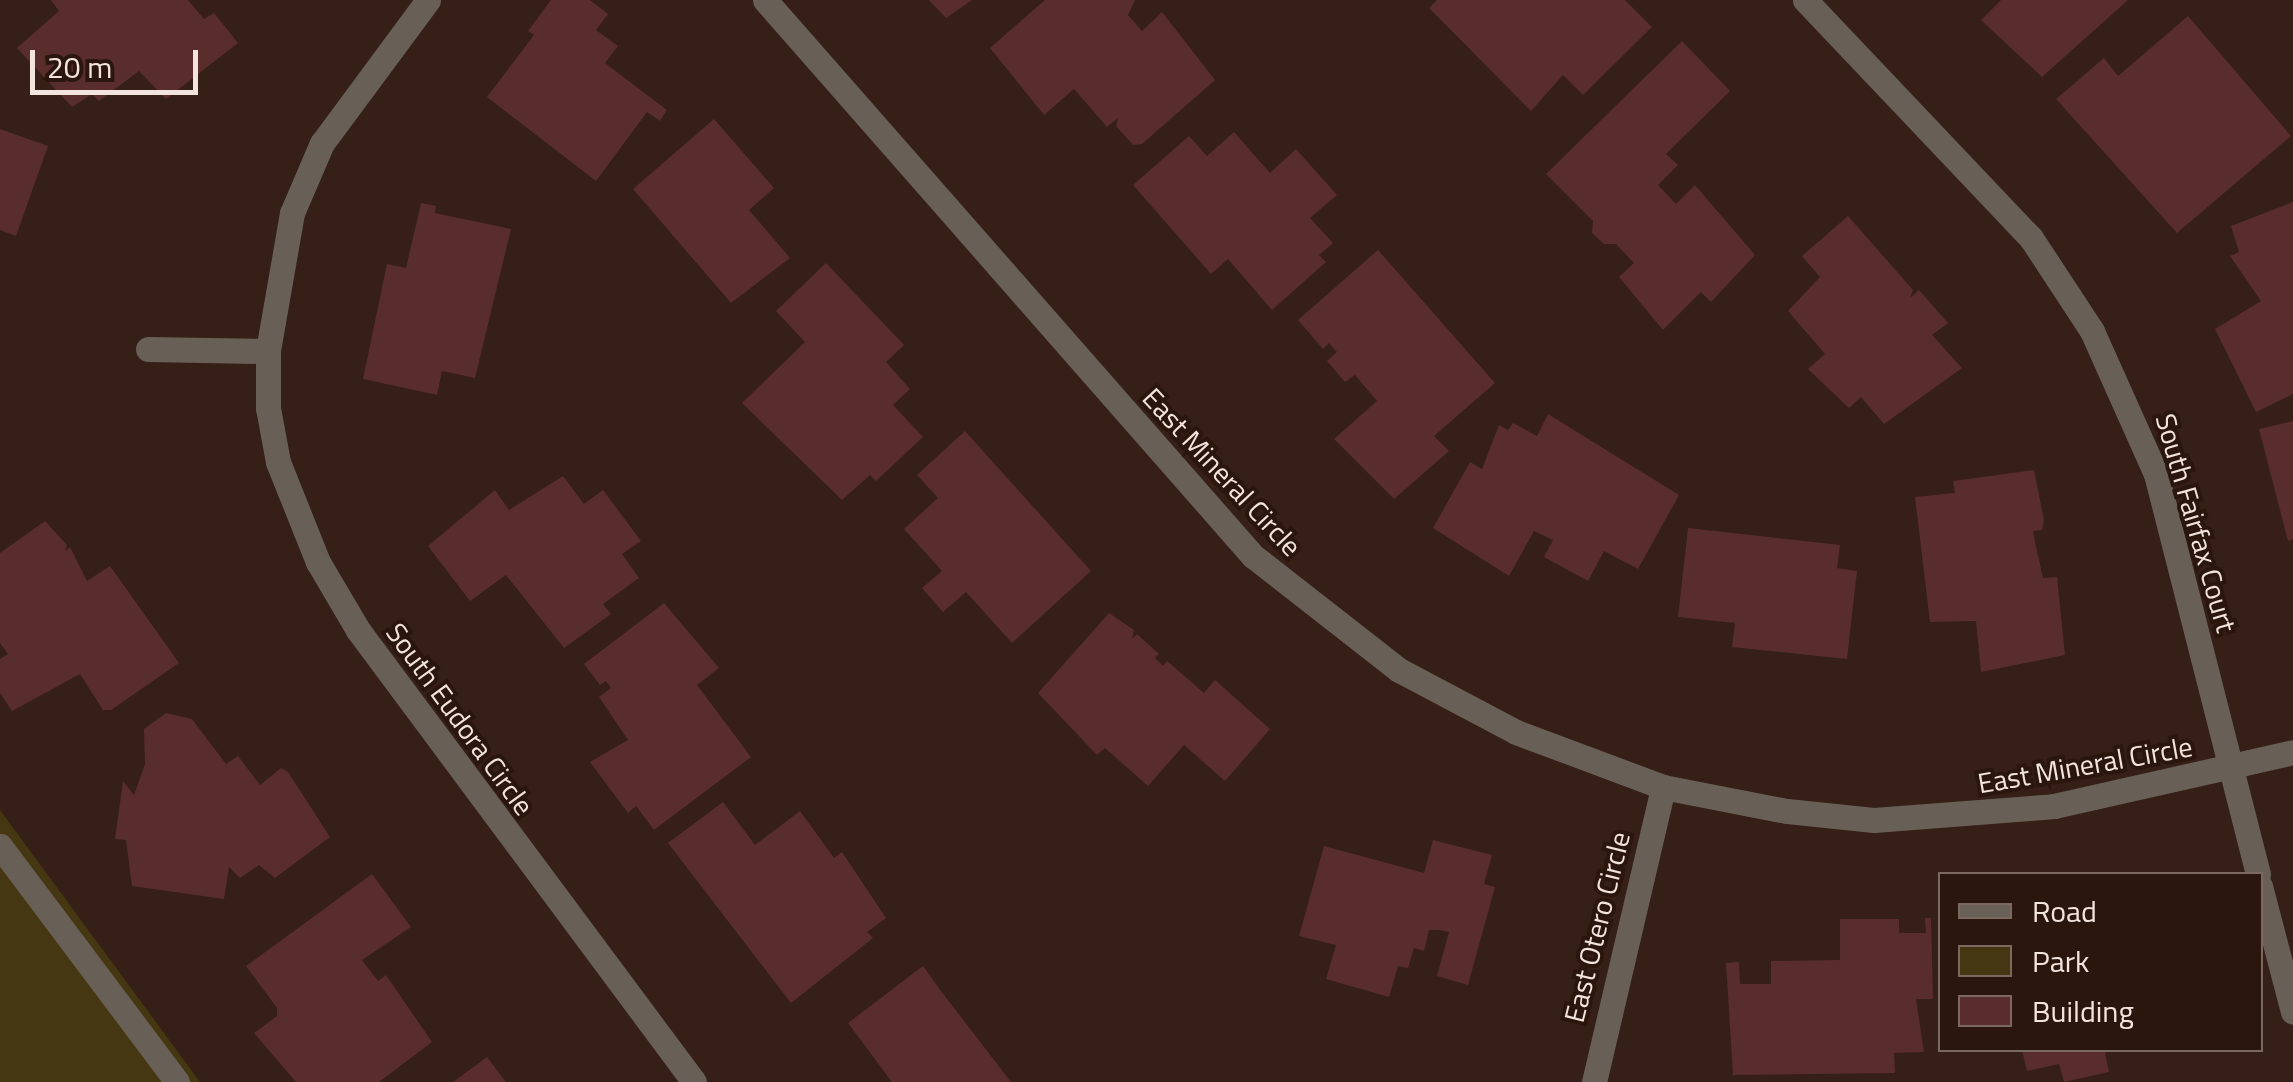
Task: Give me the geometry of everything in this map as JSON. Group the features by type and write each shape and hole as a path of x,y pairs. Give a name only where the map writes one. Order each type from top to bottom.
{"street":[{"name":"South Eudora Circle","path":"428,0 322,143 292,213 268,350 268,408 278,462 318,562 426,726 694,1082"},
{"name":"East Mineral Circle","path":"765,0 1253,556 1400,670 1516,732 1663,787 1787,812 1892,819 2054,806 2293,752"},
{"name":"South Fairfax Court","path":"1805,0 2032,238 2092,330 2156,474 2257,872"},
{"path":"148,349 268,350"},
{"name":"East Otero Circle","path":"1594,1082 1663,787"},
{"path":"0,846 177,1082"},
{"path":"2263,897 2293,1012"}],"green space":[{"path":"0,810 200,1082 0,1082"}],"building":[{"path":"51,0 188,0 204,19 214,13 238,43 166,99 139,71 99,101 92,94 72,107 17,48 59,11"},
{"path":"551,0 590,0 608,14 596,30 618,46 605,63 667,110 660,121 647,112 596,181 487,97 534,35 528,31"},
{"path":"929,0 972,0 946,18"},
{"path":"1045,0 1135,0 1128,15 1142,31 1162,12 1215,80 1142,144 1133,145 1116,126 1118,118 1107,127 1074,89 1044,115 990,48"},
{"path":"1437,0 1625,0 1652,27 1583,95 1563,75 1531,111 1429,8"},
{"path":"2001,0 2128,0 2042,77 1981,20"},
{"path":"2188,16 2291,136 2177,233 2056,99 2104,58 2118,76"},
{"path":"1682,41 1730,91 1666,154 1678,165 1658,185 1676,204 1695,185 1755,255 1711,302 1701,292 1663,330 1619,277 1634,263 1616,244 1604,244 1592,233 1593,221 1546,174"},
{"path":"714,119 774,188 749,210 790,258 731,303 633,189"},
{"path":"0,129 48,146 16,236 0,230"},
{"path":"1234,132 1270,173 1296,149 1337,195 1310,218 1333,243 1319,255 1326,262 1272,310 1228,259 1211,274 1133,185 1189,136 1207,156"},
{"path":"2293,202 2293,394 2256,412 2215,329 2261,301 2230,256 2239,252 2231,226"},
{"path":"421,203 436,206 435,213 511,229 475,378 442,371 437,395 363,379 387,264 406,268"},
{"path":"1848,216 1913,290 1910,298 1919,290 1948,323 1932,335 1962,368 1884,424 1861,397 1849,408 1808,369 1825,354 1788,311 1820,277 1802,256"},
{"path":"1378,250 1495,383 1434,436 1449,451 1394,499 1334,439 1377,401 1355,375 1345,382 1327,361 1337,352 1329,343 1323,349 1298,320"},
{"path":"826,263 904,345 886,362 910,389 893,405 923,437 876,481 870,475 842,500 742,403 805,342 776,311"},
{"path":"1548,414 1679,495 1638,569 1604,551 1588,581 1544,557 1553,540 1534,531 1509,576 1433,528 1470,462 1482,469 1499,425 1508,430 1513,423 1537,436"},
{"path":"2293,421 2293,539 2288,541 2259,429"},
{"path":"965,431 1091,571 1012,643 966,592 943,612 922,588 942,571 904,529 938,498 917,475"},
{"path":"2034,470 2044,520 2042,530 2033,531 2043,578 2057,577 2065,655 1981,672 1976,621 1930,622 1915,497 1955,493 1953,481"},
{"path":"563,476 584,504 603,490 641,541 622,554 639,578 603,604 611,614 564,648 506,575 470,601 428,546 495,490 509,510"},
{"path":"45,521 67,545 65,551 70,547 87,581 110,566 179,663 111,710 103,710 80,674 12,711 0,693 0,659 8,654 0,643 0,553"},
{"path":"1688,528 1840,545 1837,568 1857,571 1847,659 1732,647 1735,623 1678,617"},
{"path":"664,603 719,668 697,685 751,757 654,830 636,806 628,813 590,762 628,740 599,697 611,688 606,681 600,685 584,664"},
{"path":"1109,613 1134,630 1132,639 1137,634 1159,654 1155,658 1163,666 1167,661 1204,693 1215,680 1270,729 1225,781 1184,745 1148,786 1105,748 1097,755 1038,693"},
{"path":"166,713 192,719 226,764 238,756 260,785 281,768 288,772 330,837 275,878 259,865 240,878 229,867 224,899 132,886 126,840 115,839 123,781 134,795 145,764 144,729"},
{"path":"723,802 755,845 800,811 834,858 842,852 886,918 867,932 873,938 791,1003 668,843"},
{"path":"1433,840 1492,855 1484,884 1495,887 1468,985 1437,976 1449,932 1440,930 1429,930 1424,951 1414,948 1408,968 1398,966 1389,997 1326,979 1336,945 1299,936 1324,846 1424,873"},
{"path":"372,874 411,927 362,960 378,981 386,975 432,1042 379,1082 296,1082 254,1033 277,1016 277,1008 246,966"},
{"path":"1925,918 1931,918 1933,999 1916,999 1924,1052 1894,1053 1895,1073 1733,1075 1726,963 1739,962 1740,984 1771,984 1771,961 1840,960 1840,919 1899,919 1899,933 1926,933"},
{"path":"923,966 1011,1082 892,1082 848,1023"},
{"path":"2022,1052 2107,1052 2109,1072 2064,1082 2059,1064 2027,1071"},
{"path":"487,1057 506,1082 453,1082"}]}
